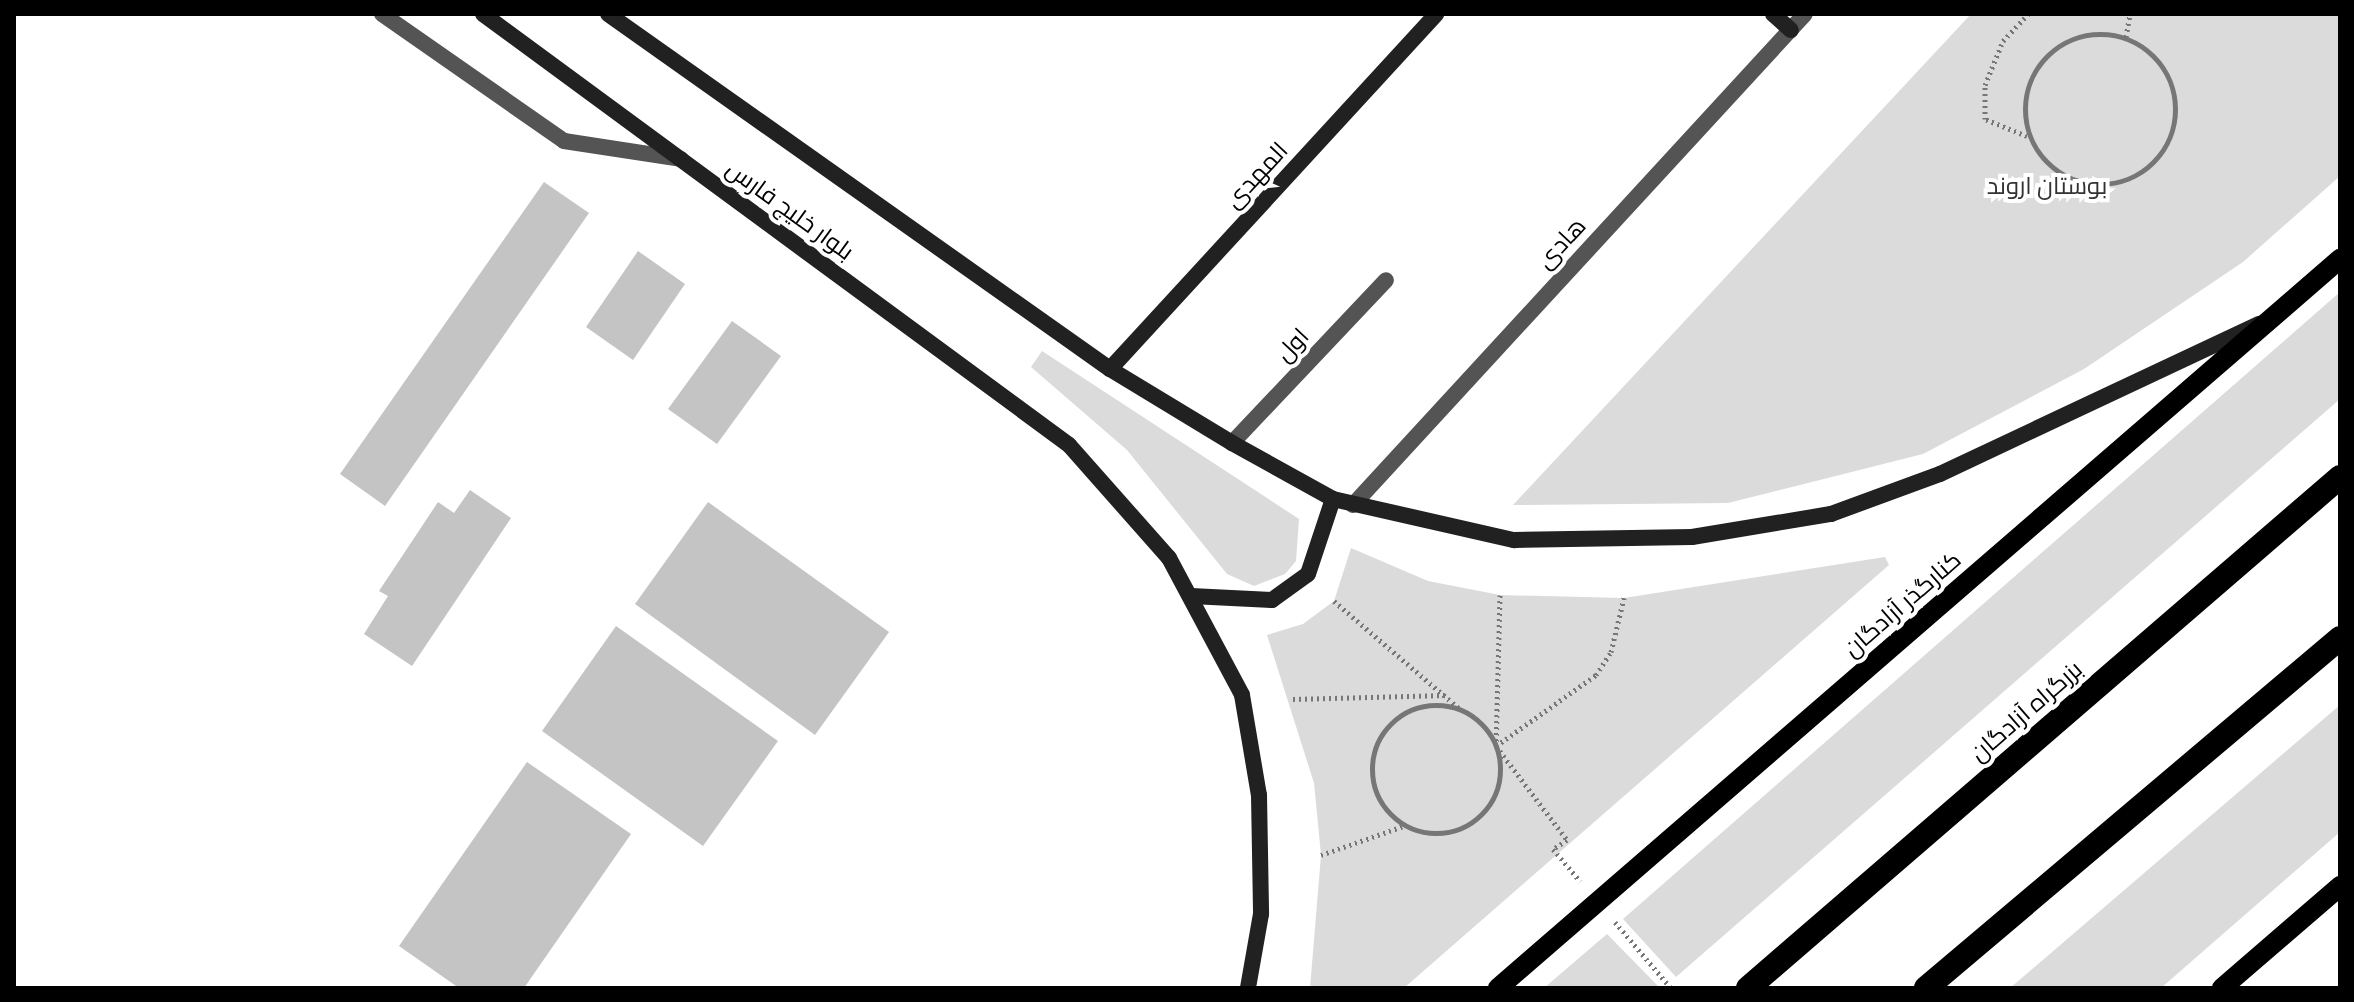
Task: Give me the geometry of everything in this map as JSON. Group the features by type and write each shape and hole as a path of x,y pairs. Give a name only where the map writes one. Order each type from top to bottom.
{"highway":[{"name":"بزرگراه آزادگان","path":"1748,988 2340,477"},
{"path":"1926,988 2340,641"}],"main road":[{"name":"بلوار خلیج فارس","path":"483,14 1069,445 1169,558 1242,695 1259,795 1261,914 1248,988"},
{"path":"608,14 1110,369 1232,443 1333,499 1514,540 1692,537 1831,514 1940,474 2266,321"},
{"name":"المهدی","path":"1110,369 1436,14"},
{"path":"1773,14 1791,30"},
{"name":"کنارگذر آزادگان","path":"1498,988 2340,259"},
{"path":"1191,596 1272,600 1308,574 1333,499"},
{"path":"2222,988 2340,886"}],"street":[{"path":"382,14 564,141 681,159"},
{"name":"هادی","path":"1353,505 1805,14"},
{"name":"اول","path":"1232,443 1386,280"}],"path":[{"path":"2027,136 2031,91 2051,50 2086,32 2143,42 2169,71 2174,118 2150,163 2125,182 2089,188 2056,175 2027,136 1985,119 1985,85 2003,41 2028,14"},
{"path":"2126,37 2130,14"},
{"path":"1321,855 1405,826 1443,834 1478,818 1498,785 1496,746 1500,595"},
{"path":"1496,746 1596,675 1611,652 1624,598"},
{"path":"1334,601 1448,695 1496,746 1567,840 1553,849"},
{"path":"1293,699 1448,695"},
{"path":"1405,826 1377,794 1374,752 1399,717 1418,707 1461,710"}],"green space":[{"name":"بوستان اروند","path":"1971,14 2340,14 2340,176 2243,262 2084,369 1923,454 1728,503 1513,505"},
{"path":"2340,292 2340,399 1676,977 1623,919"},
{"path":"1042,351 1299,519 1296,561 1285,574 1254,586 1227,574 1127,450 1031,367"},
{"path":"1351,548 1428,581 1500,595 1624,598 1885,557 1889,565 1404,988 1310,988 1321,855 1314,783 1267,635 1303,624 1334,601"},
{"path":"2340,705 2340,832 2161,988 2010,988"},
{"path":"1607,934 1660,988 1544,988"}],"building":[{"path":"544,182 589,213 385,506 340,474"},
{"path":"638,251 685,284 633,360 586,327"},
{"path":"732,321 781,356 717,444 668,409"},
{"path":"470,490 511,518 412,666 364,634 388,596 379,591 438,502 454,513"},
{"path":"708,502 889,632 815,735 635,604"},
{"path":"616,626 778,741 703,846 542,731"},
{"path":"527,762 631,834 524,988 459,988 399,946"}]}
